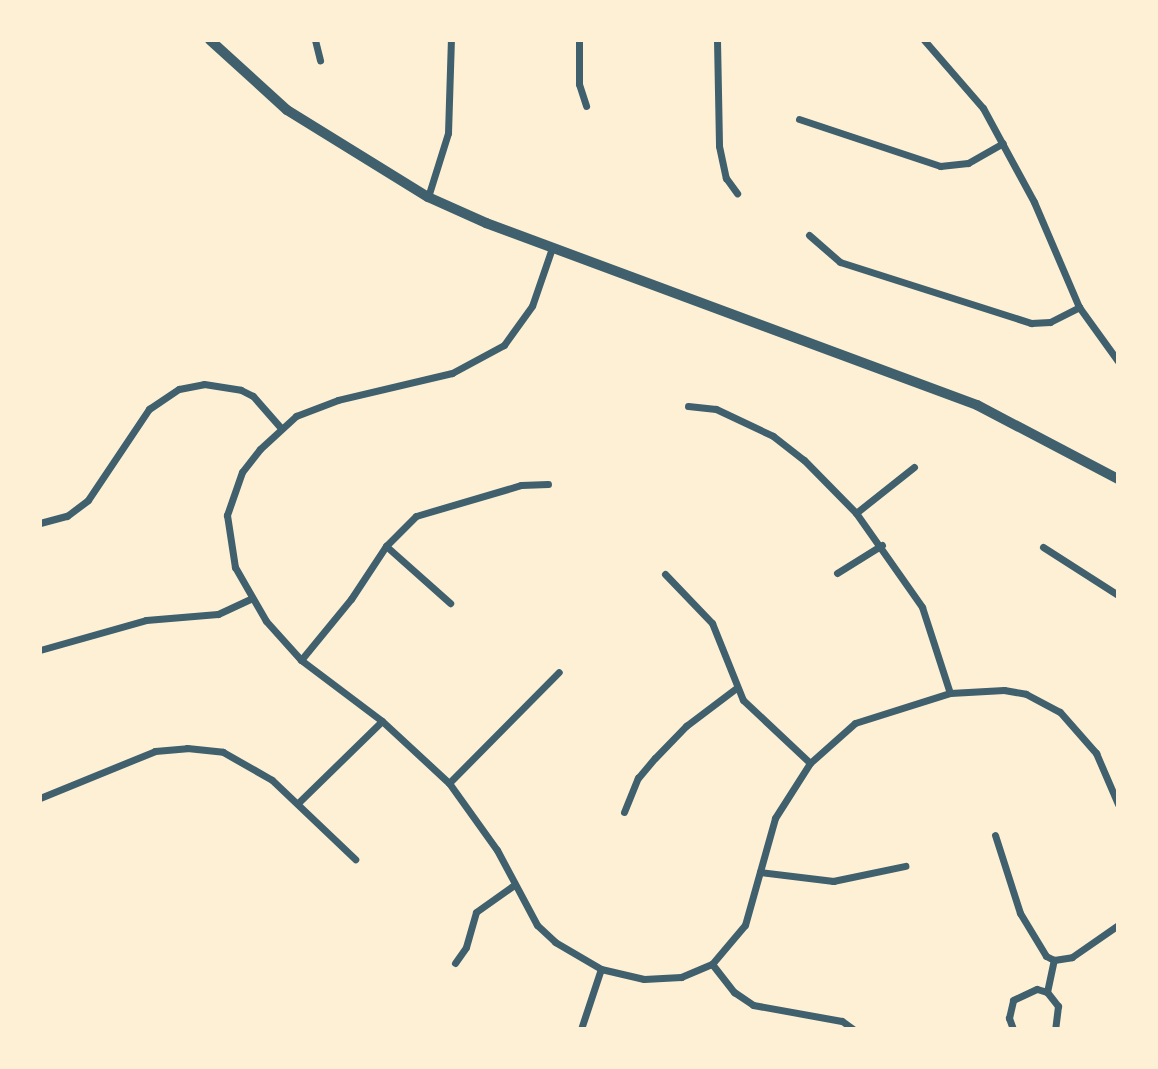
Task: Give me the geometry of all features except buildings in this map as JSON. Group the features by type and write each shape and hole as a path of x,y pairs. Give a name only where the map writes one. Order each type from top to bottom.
{"street":[{"path":"211,40 287,110 428,197 552,248 977,405 1118,479"},
{"path":"315,40 320,60"},
{"path":"428,197 448,134 451,40"},
{"path":"579,40 579,84 586,106"},
{"path":"717,40 719,146 726,178 737,193"},
{"path":"924,40 958,75 1003,143 1034,202 1079,307 1118,361"},
{"path":"799,119 940,166 968,163 1003,143"},
{"path":"809,235 840,262 1031,323 1050,322 1079,307"},
{"path":"552,248 531,306 517,330 491,355 452,373 308,410 281,428 242,472 230,498 231,552 250,599 301,660 382,722 449,783 497,850 537,925 555,943 601,969 660,979 681,977 712,964 746,925 775,818 810,763 855,723 950,693 1004,690 1026,694 1060,712 1096,753 1118,804"},
{"path":"40,523 67,516 88,500 149,409 179,389 204,384 241,390 253,396 281,428"},
{"path":"688,406 716,409 773,436 804,460 856,513 882,545 922,607 950,693"},
{"path":"856,513 914,467"},
{"path":"301,660 351,599 386,546 408,522 435,507 521,485 548,484"},
{"path":"836,573 882,545"},
{"path":"386,546 450,603"},
{"path":"1043,547 1118,595"},
{"path":"665,574 712,623 736,689 752,711 810,763"},
{"path":"40,650 146,620 218,614 250,599"},
{"path":"449,783 559,672"},
{"path":"624,812 638,778 655,758 693,720 736,689"},
{"path":"298,803 382,722"},
{"path":"40,798 136,757 187,748 240,759 298,803 355,859"},
{"path":"995,835 1029,934 1054,960"},
{"path":"760,872 833,881 905,866"},
{"path":"455,963 466,947 476,912 514,886"},
{"path":"1054,960 1072,957 1118,925"},
{"path":"1047,992 1054,960"},
{"path":"712,964 734,992 752,1005 842,1021 853,1029"},
{"path":"581,1029 601,969"},
{"path":"1013,1029 1009,1018 1013,1000 1028,990 1047,992 1058,1006 1055,1029"}]}
